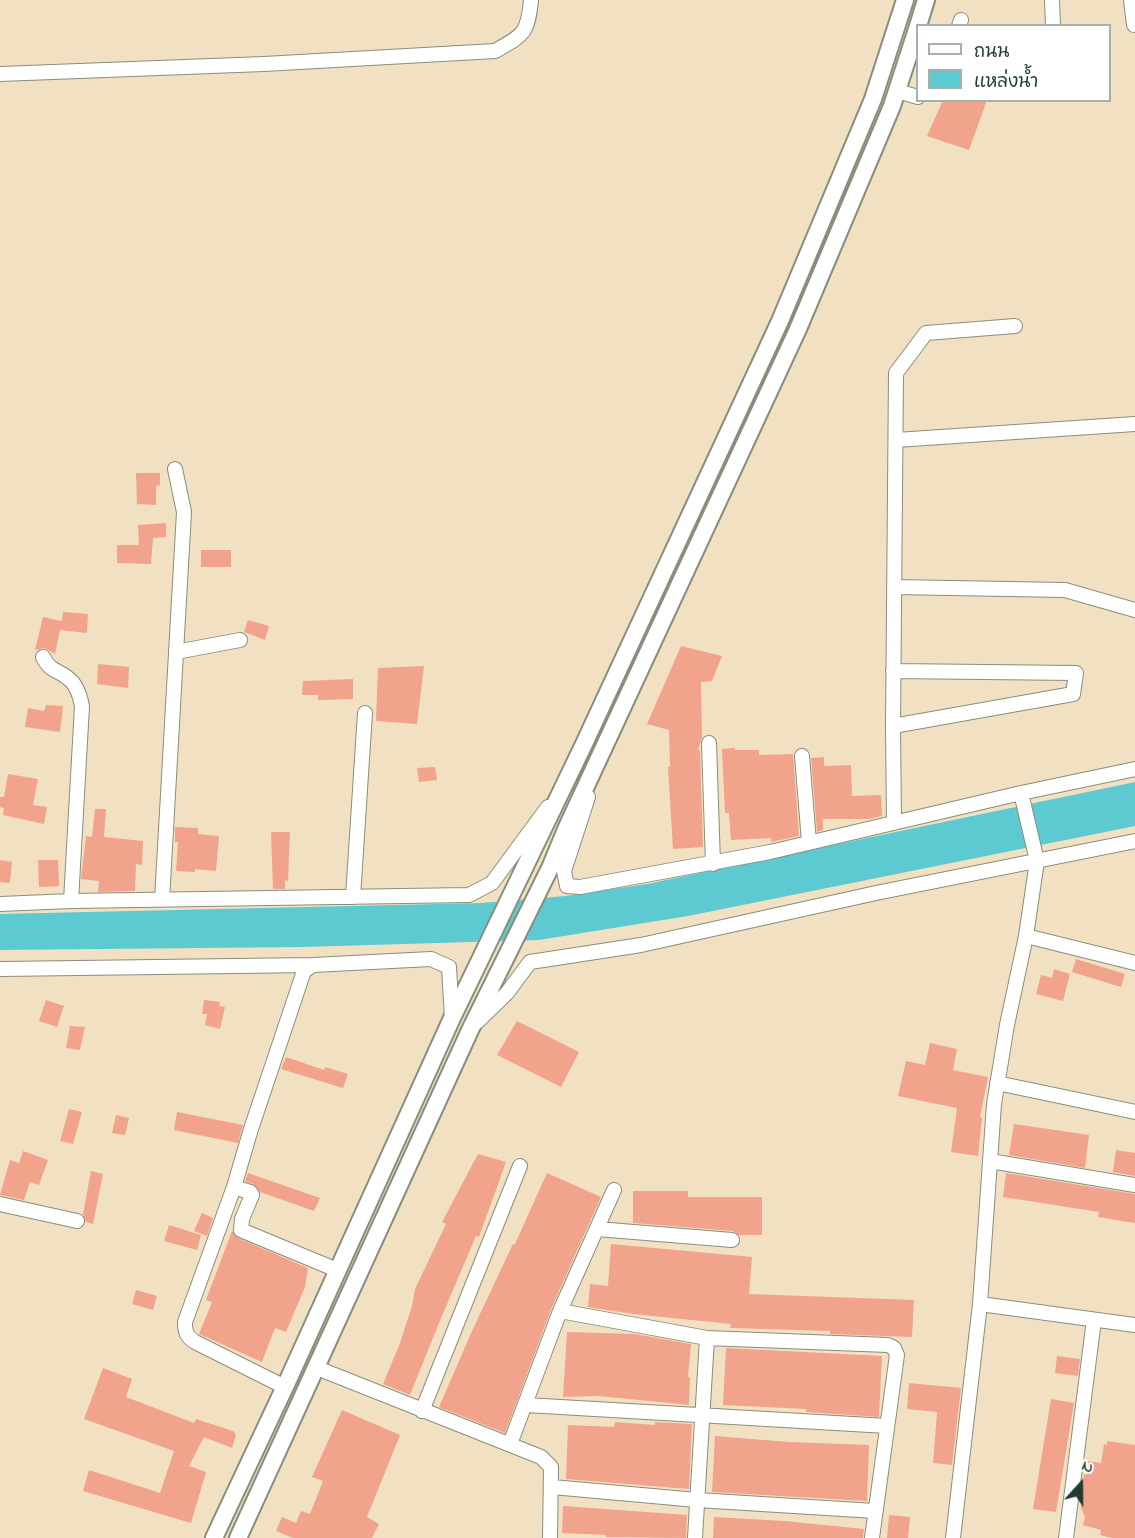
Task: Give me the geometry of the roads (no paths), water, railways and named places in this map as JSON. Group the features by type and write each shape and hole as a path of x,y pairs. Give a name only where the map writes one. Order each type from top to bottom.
{"main road":[{"path":"214,1538 452,1018 563,787 780,321 873,99 904,0"},
{"path":"919,24 926,0"},
{"path":"238,1538 471,1028 550,868 798,329 897,91 916,35"}],"street":[{"path":"0,74 264,64 495,51 522,36 529,20 531,0"},
{"path":"1052,0 1053,24"},
{"path":"1131,0 1134,25"},
{"path":"897,91 916,96"},
{"path":"894,823 896,373 926,333 1016,326"},
{"path":"896,440 1135,424"},
{"path":"162,900 184,512 175,470"},
{"path":"894,587 1065,590 1135,610"},
{"path":"176,652 240,640"},
{"path":"43,657 48,666 69,678 73,683 82,706 71,901"},
{"path":"893,671 1076,673 1073,694 893,726"},
{"path":"353,897 365,712"},
{"path":"709,743 713,864"},
{"path":"602,752 564,871 567,886 580,887 713,864 1135,769"},
{"path":"802,756 809,842"},
{"path":"0,903 469,895 492,883 563,787"},
{"path":"953,1538 980,1304 997,1083 1026,936 1037,861 1021,793"},
{"path":"471,1028 507,993 530,962 640,945 876,893 1135,841"},
{"path":"1026,936 1135,963"},
{"path":"0,969 313,965 431,959 449,967 452,1018"},
{"path":"285,1387 188,1338 185,1322 234,1187 304,971 313,965"},
{"path":"997,1083 1135,1112"},
{"path":"990,1161 1135,1185"},
{"path":"422,1411 520,1166"},
{"path":"234,1187 250,1192 252,1195 241,1230 337,1270"},
{"path":"510,1444 560,1311 614,1190"},
{"path":"0,1204 77,1221"},
{"path":"597,1229 732,1240"},
{"path":"980,1304 1135,1325"},
{"path":"560,1311 707,1338 888,1345 894,1348 897,1355 872,1538"},
{"path":"1066,1538 1095,1320"},
{"path":"695,1538 707,1338"},
{"path":"317,1368 541,1457 551,1467 550,1538"},
{"path":"526,1405 887,1426"},
{"path":"552,1487 697,1500 875,1511"}],"water":[{"path":"1135,782 1135,826 688,916 539,940 303,947 0,950 0,914 482,903 565,896 647,884"}]}
